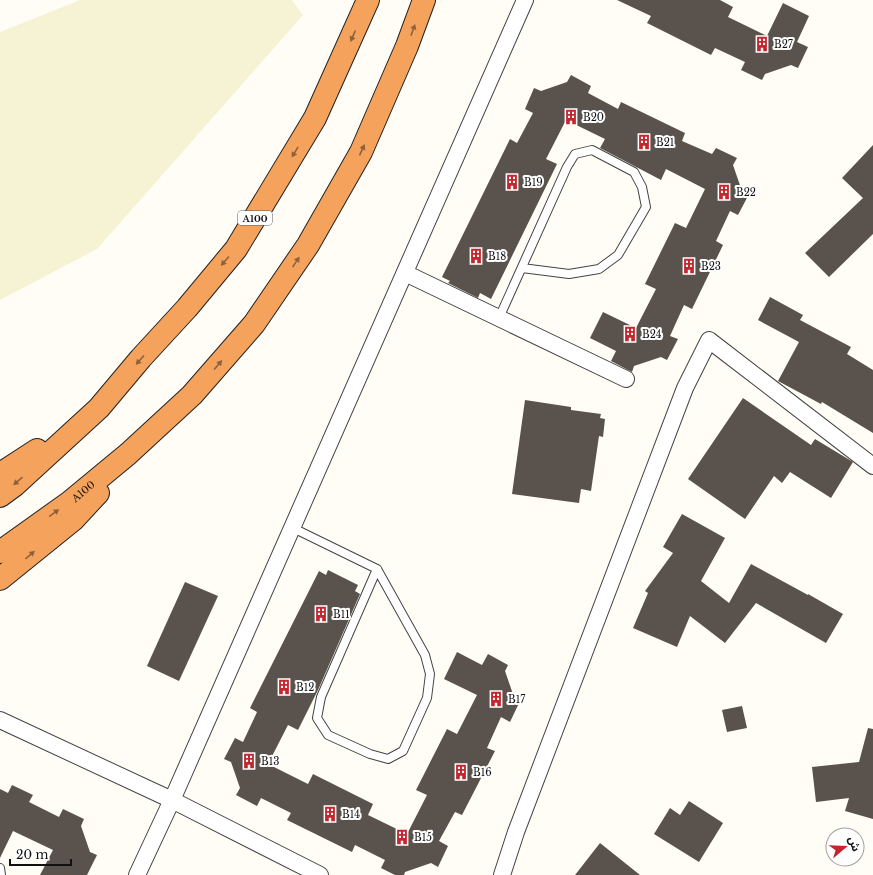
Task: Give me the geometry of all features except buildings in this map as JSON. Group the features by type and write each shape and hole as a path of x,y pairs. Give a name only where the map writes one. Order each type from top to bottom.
{"highway":[{"name":"A100","path":"0,496 99,408 141,358 187,308 236,249 316,118 368,0"},
{"name":"A100","path":"0,552 70,502 128,454 192,395 254,324 308,245 361,152 407,46 424,0"},
{"path":"0,580 73,520 192,395"},
{"path":"0,474 99,408"}],"street":[{"path":"137,875 293,528 525,0"},
{"path":"405,273 626,379"},
{"path":"502,875 519,825 685,388 708,340 873,466"},
{"path":"0,720 172,800 320,875"}],"lane":[{"path":"499,318 567,167 575,154 592,150 634,172 642,187 646,207 618,255 600,269 569,274 522,268"},
{"path":"293,528 377,569 425,654 430,674 427,698 403,751 388,759 370,754 328,735 318,718 321,697 377,569"},
{"path":"0,868 2,875"}],"shaded area":[{"path":"80,0 292,0 303,15 97,249 0,300 0,32"}],"place":[{"name":"B27","path":"762,44"},
{"name":"B20","path":"571,117"},
{"name":"B21","path":"644,142"},
{"name":"B19","path":"512,182"},
{"name":"B22","path":"724,192"},
{"name":"B18","path":"476,256"},
{"name":"B23","path":"689,266"},
{"name":"B24","path":"630,334"},
{"name":"B11","path":"321,614"},
{"name":"B12","path":"284,687"},
{"name":"B17","path":"496,699"},
{"name":"B13","path":"249,761"},
{"name":"B16","path":"461,772"},
{"name":"B14","path":"330,814"},
{"name":"B15","path":"402,837"}]}
